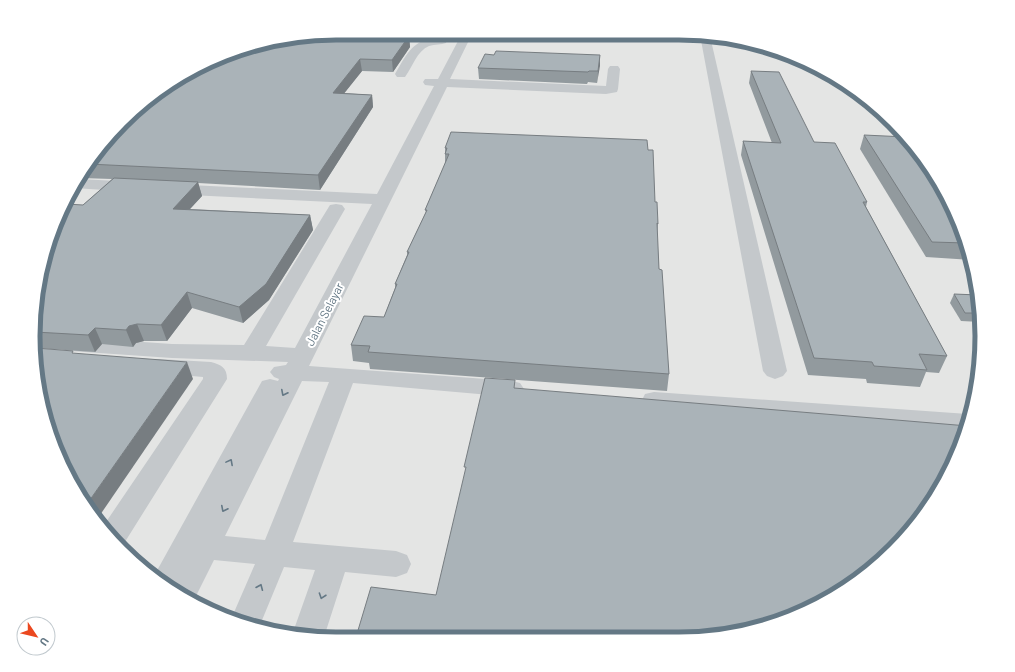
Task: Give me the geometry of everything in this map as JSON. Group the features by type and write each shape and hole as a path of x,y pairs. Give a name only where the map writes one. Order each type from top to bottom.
{"street":[{"path":"401,74 421,44 439,40"},
{"name":"Jalan Selayar","path":"177,585 422,110 436,82 451,40"},
{"path":"706,42 775,372"},
{"path":"436,82 606,90 612,89 614,69"},
{"path":"82,185 151,193 336,209 372,205"},
{"path":"77,193 151,193 372,205"},
{"path":"252,352 336,209"},
{"path":"115,533 215,379 215,372 211,370 51,350 252,352 290,364 344,376 536,391"},
{"path":"247,618 344,376"},
{"path":"629,398 962,422"},
{"path":"196,546 396,564"},
{"path":"310,630 334,559"}],"shaded area":[{"path":"336,40 679,40 737,46 774,56 810,71 827,80 859,101 874,113 902,141 914,156 935,188 952,223 965,259 974,317 975,336 972,375 965,413 954,443 710,630 679,632 336,632 278,626 259,622 223,609 188,592 172,582 141,559 113,531 90,500 71,467 63,449 50,413 46,394 40,336 46,278 56,241 71,205 90,172 113,141 141,113 172,90 205,71 241,56 278,46"}],"building":[{"path":"336,40 406,40 392,60 360,59 333,93 372,95 318,175 95,164 113,141 141,113 156,101 188,80 223,63 259,50 297,43"},
{"path":"496,51 600,55 598,71 588,72 478,68 485,54 494,55"},
{"path":"751,71 779,72 814,142 835,143 867,202 863,202 947,356 919,354 927,370 874,366 872,362 814,358 743,141 781,143"},
{"path":"451,132 647,140 648,150 653,150 655,202 657,202 659,269 662,270 669,374 368,352 370,346 351,345 364,316 384,317 397,284 395,284 409,252 407,252 427,210 425,210 449,154 445,154 447,148 445,148"},
{"path":"864,135 898,137 925,172 944,205 960,243 932,242"},
{"path":"114,178 198,182 173,209 310,215 266,284 239,307 187,292 161,325 137,324 129,326 126,330 95,328 88,335 40,332 46,278 56,241 71,204 83,205"},
{"path":"954,294 972,295 974,313 965,313"},
{"path":"41,348 73,351 72,353 187,362 90,500 71,467 50,413 43,375"},
{"path":"485,378 515,380 514,388 961,425 952,449 935,484 914,516 902,531 874,559 843,582 810,601 774,616 737,626 679,632 358,632 371,587 436,595 466,467 464,467"}]}
